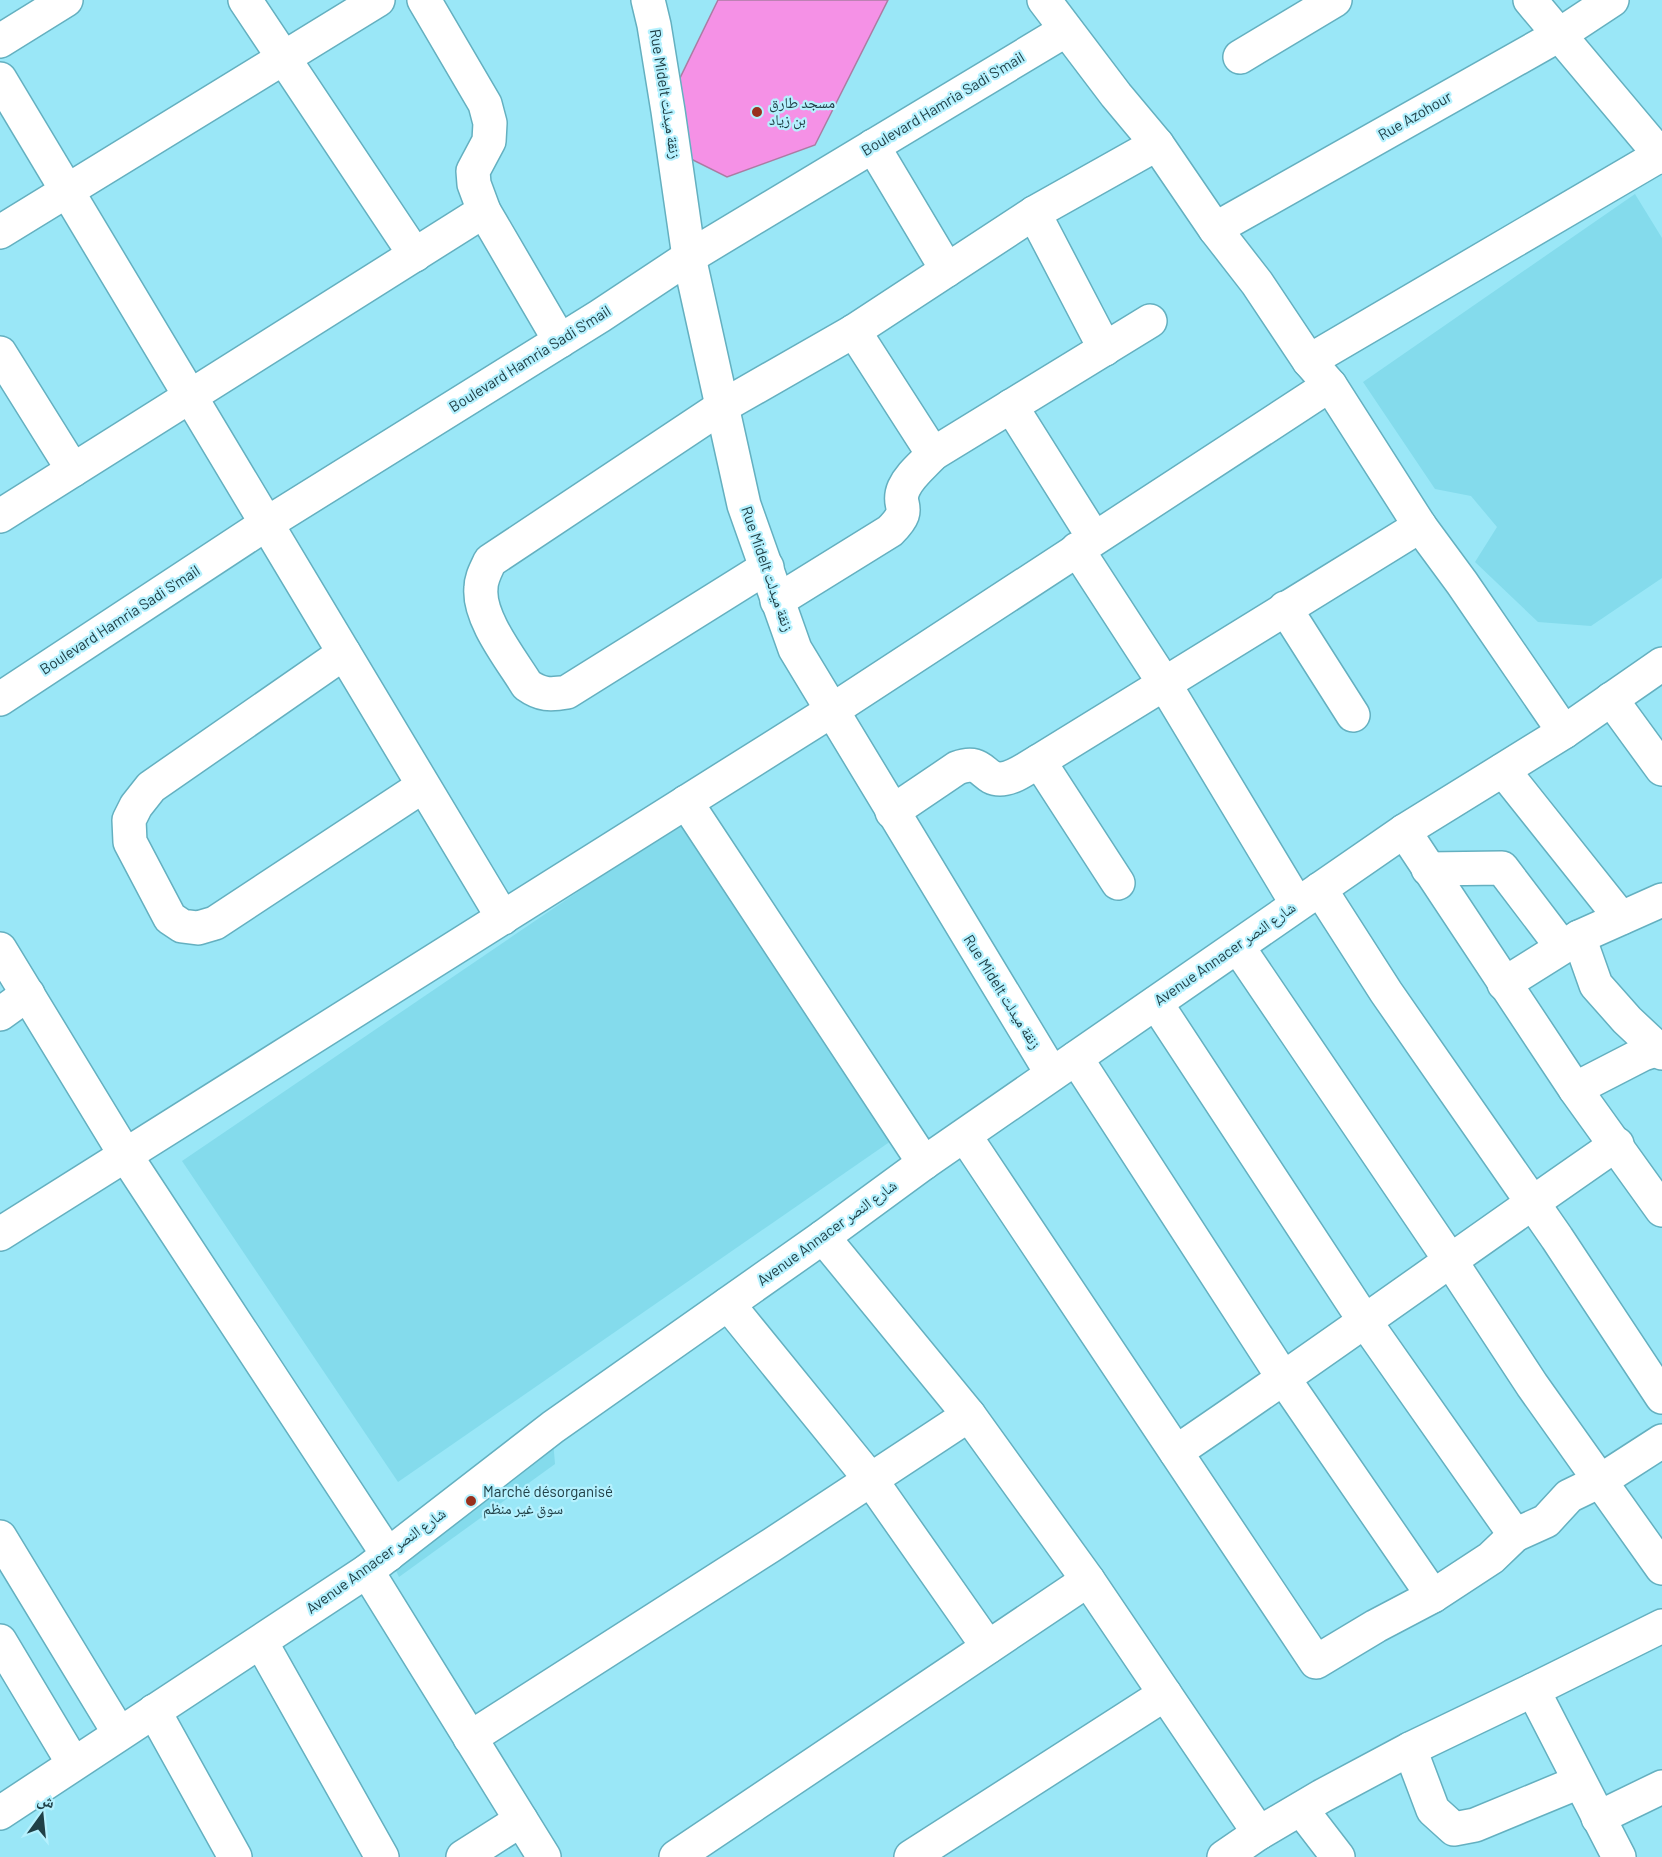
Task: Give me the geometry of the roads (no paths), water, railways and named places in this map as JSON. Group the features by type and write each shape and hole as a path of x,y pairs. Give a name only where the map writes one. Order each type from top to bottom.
{"street":[{"path":"0,41 66,0"},
{"path":"245,0 415,255"},
{"path":"0,232 378,0"},
{"path":"424,0 485,104 490,123 489,141 473,171 474,184 484,211 560,341"},
{"name":"Rue Midelt زنقة ميدلت","path":"648,0 665,90 689,257 744,505 795,649 892,812 1064,1066 1433,1596"},
{"path":"1309,361 1661,156 1530,0"},
{"name":"Rue Azohour","path":"1215,229 1559,35 1612,0"},
{"path":"1240,57 1314,5"},
{"path":"1056,10 1116,95 1157,144 1215,229 1257,282 1309,361 1330,385 1420,526 1564,732"},
{"name":"Boulevard Hamria Sadi S'mail","path":"0,699 266,524 560,341 689,257 873,146 1056,10"},
{"path":"0,79 503,918"},
{"path":"767,567 567,692 550,695 537,692 527,685 485,616 480,591 490,561 723,406 854,331 1034,213 1157,144"},
{"path":"873,146 947,270"},
{"path":"0,516 484,211"},
{"path":"1034,213 1105,349"},
{"path":"777,601 890,531 901,521 904,514 901,498 903,489 933,454 1150,321"},
{"path":"854,331 933,454"},
{"path":"0,353 73,470"},
{"path":"0,1233 126,1156 831,711 1330,385"},
{"path":"1011,406 1164,683 1309,897 1386,992 1532,1202 1662,1396"},
{"path":"892,812 957,768 976,765 993,778 998,779 1009,777 1039,761 1420,526"},
{"path":"1285,608 1353,715"},
{"path":"344,653 151,787 136,806 129,820 130,842 170,918 182,926 198,928 215,922 423,786"},
{"name":"Avenue Annacer شارع النصر","path":"0,1813 378,1563 553,1427 1064,1066 1404,831 1564,732 1662,664"},
{"path":"1611,699 1662,769"},
{"path":"1039,761 1118,883"},
{"path":"1503,770 1621,918"},
{"path":"686,802 924,1163"},
{"path":"1404,831 1575,1089 1660,1201"},
{"path":"1428,869 1502,868 1570,942 1596,985 1628,1020 1661,1050"},
{"path":"1504,984 1570,942 1662,900"},
{"path":"1238,946 1532,1385 1662,1568"},
{"path":"0,949 378,1563 470,1738 544,1857"},
{"path":"0,1014 28,994"},
{"path":"1156,1003 1364,1320 1515,1535"},
{"path":"1575,1089 1643,1054 1661,1050"},
{"path":"964,1136 1316,1662 1433,1596 1491,1558 1515,1535 1546,1521 1569,1496 1600,1481 1662,1441"},
{"path":"1176,1452 1284,1379 1364,1320 1617,1144"},
{"path":"823,1237 969,1415 1088,1580 1260,1833"},
{"path":"728,1304 871,1480 988,1647"},
{"path":"470,1738 969,1415"},
{"path":"0,1537 119,1733"},
{"path":"676,1857 1088,1580"},
{"path":"1224,1857 1301,1809 1410,1749 1662,1626"},
{"path":"0,1641 73,1763"},
{"path":"261,1642 382,1857"},
{"path":"1533,1690 1619,1857"},
{"path":"911,1857 1165,1694"},
{"path":"154,1711 222,1853"},
{"path":"1410,1749 1433,1810 1454,1829 1475,1826 1579,1782"},
{"path":"1598,1818 1662,1787"},
{"path":"1301,1809 1338,1857"},
{"path":"463,1857 521,1820"}],"place":[{"name":"مسجد طارق بن زياد","path":"757,112"},
{"name":"Marché désorganisé سوق غير منظم","path":"471,1501"}]}
